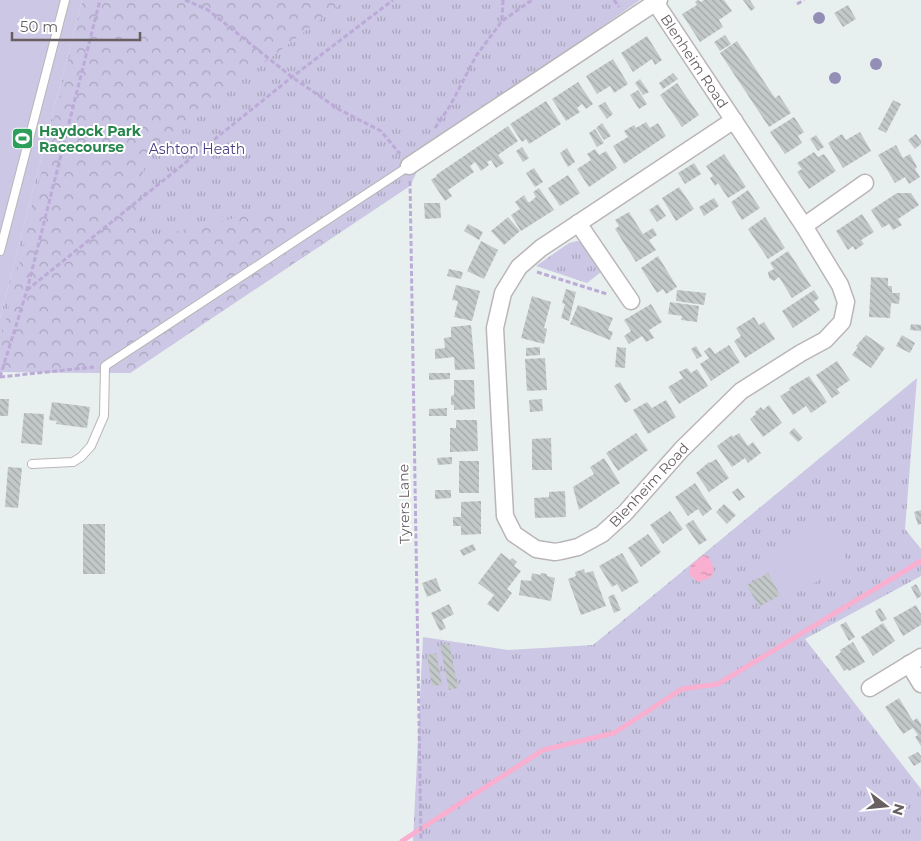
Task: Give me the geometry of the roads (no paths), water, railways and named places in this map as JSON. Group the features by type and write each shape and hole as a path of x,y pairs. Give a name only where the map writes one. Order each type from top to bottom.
{"street":[{"name":"Blenheim Road","path":"657,1 804,226 840,286 846,302 842,322 825,340 801,353 741,392 682,449 626,513 602,534 578,547 555,552 536,549 514,534 505,516 495,328 503,293 520,267 541,248 734,120"},
{"path":"409,166 657,1"},
{"path":"804,226 865,183"},
{"path":"578,223 631,301"},
{"path":"870,688 915,661 921,684"}],"lane":[{"path":"0,251 64,0"},
{"path":"32,464 73,462 81,457 91,446 104,416 105,366 409,166"}],"water":[{"path":"703,555 708,556 714,572 710,578 699,582 689,574 691,565"}],"waterway":[{"path":"402,841 543,750 614,733 682,689 718,684 921,561"}],"place":[{"name":"Haydock Park Racecourse","path":"23,139"}],"park label":[{"name":"Ashton Heath","path":"197,149"}]}
